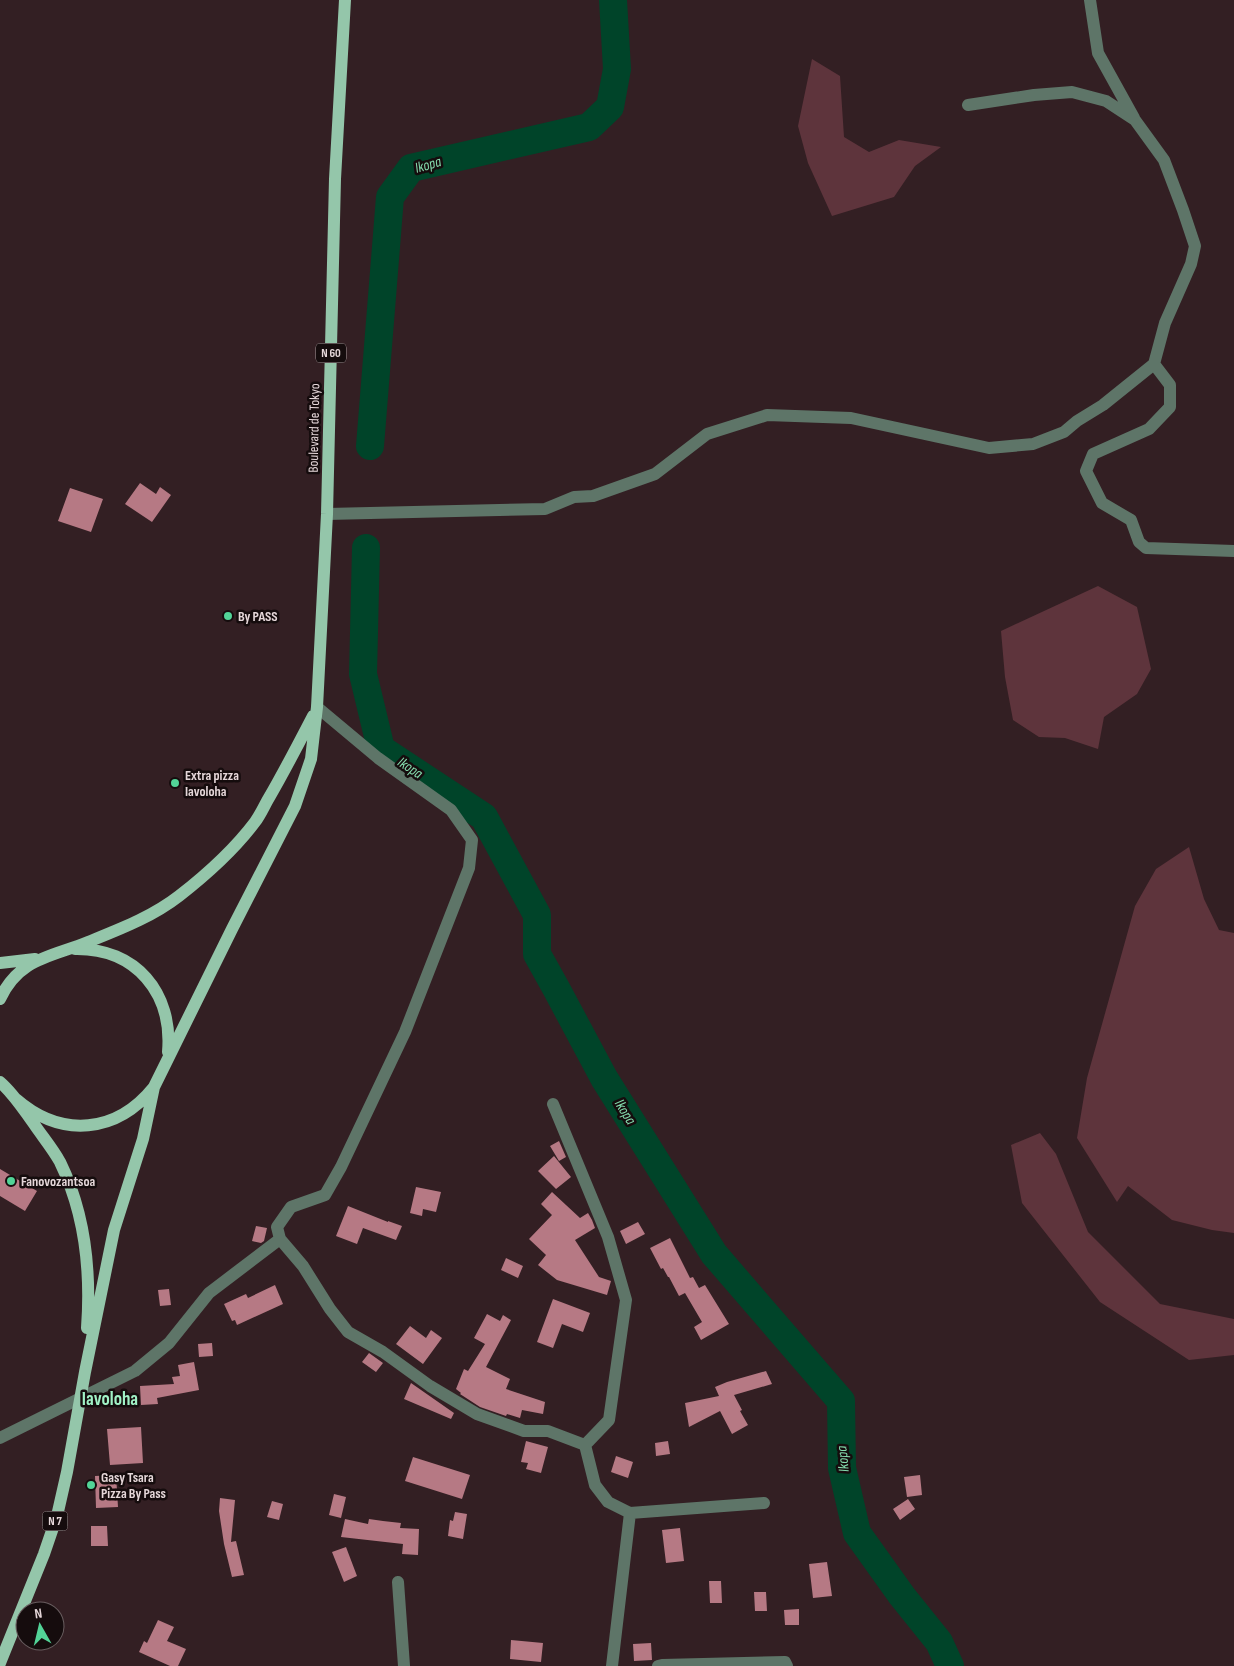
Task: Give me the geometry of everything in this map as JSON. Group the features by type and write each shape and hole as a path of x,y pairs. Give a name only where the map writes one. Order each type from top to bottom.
{"main road":[{"name":"Boulevard de Tokyo","path":"154,1087 295,806 311,759 318,707 327,514 334,179 345,0"},
{"path":"0,964 40,958 70,949 150,915 178,896 219,861 256,822 318,707"},
{"path":"70,949 100,951 114,955 134,967 150,982 162,1002 168,1023 168,1053 164,1068"},
{"path":"0,999 8,985 18,974 40,958"},
{"path":"0,1076 8,1090 60,1161 75,1204 82,1231 89,1287 85,1372"},
{"path":"8,1090 33,1113 53,1122 81,1126 95,1125 123,1115 145,1098 154,1087"},
{"path":"85,1372 114,1230 143,1138 154,1087"},
{"name":"N 7","path":"0,1663 44,1554 57,1516 82,1397 85,1372"}],"street":[{"path":"327,514 546,509 574,497 593,496 655,474 706,434 767,415 851,418 988,448 1033,444 1064,432 1077,421 1103,406 1154,364 1165,323 1192,264 1195,246 1164,160 1135,120 1098,53 1090,0"},
{"path":"968,105 1034,95 1072,92 1106,101 1135,120"},
{"path":"1154,364 1170,385 1170,407 1149,429 1093,454 1086,471 1102,503 1131,520 1139,542 1146,548 1234,551"},
{"path":"318,707 378,758 451,810 472,840 469,868 405,1032 341,1167 325,1195 291,1207 277,1227 280,1239 302,1266 330,1309 348,1332 383,1352 430,1386 477,1414 524,1431 548,1431 585,1445"},
{"path":"553,1104 608,1237 626,1300 609,1420 585,1445"},
{"path":"0,1438 135,1371 169,1344 209,1292 280,1239"},
{"path":"585,1445 595,1485 608,1502 630,1513 764,1503"},
{"path":"612,1666 630,1513"},
{"path":"398,1582 398,1607 404,1666"},
{"path":"658,1666 785,1662 787,1666"}],"shaded area":[{"path":"812,59 840,76 844,137 869,152 899,140 941,147 915,166 894,197 832,216 808,163 798,126"},
{"path":"1098,586 1137,607 1151,669 1137,694 1104,717 1098,749 1065,738 1039,737 1013,720 1005,677 1001,631"},
{"path":"1189,847 1204,899 1219,930 1234,933 1234,1233 1212,1230 1172,1220 1128,1186 1117,1202 1077,1138 1087,1078 1135,906 1156,869"},
{"path":"1040,1133 1056,1154 1088,1232 1160,1304 1234,1319 1234,1355 1189,1360 1100,1302 1022,1203 1011,1145"}],"building":[{"path":"140,483 156,494 160,487 171,495 152,522 125,504"},
{"path":"70,488 103,499 91,532 58,521"},
{"path":"559,1141 566,1157 559,1161 550,1146"},
{"path":"554,1156 571,1177 556,1189 538,1171"},
{"name":"Fanovozantsoa","path":"0,1169 37,1191 25,1211 0,1196"},
{"path":"416,1187 441,1192 436,1212 423,1209 422,1216 410,1213"},
{"path":"552,1192 580,1218 588,1213 592,1220 595,1228 575,1240 599,1277 611,1281 607,1295 557,1280 538,1265 546,1255 529,1239 552,1215 541,1204"},
{"path":"348,1206 402,1226 396,1240 363,1228 357,1244 336,1236"},
{"path":"638,1222 645,1234 626,1244 620,1231"},
{"path":"256,1226 267,1228 264,1241 261,1243 252,1241"},
{"path":"670,1238 690,1278 693,1277 699,1288 705,1285 729,1324 701,1340 694,1327 702,1322 685,1293 679,1296 650,1248"},
{"path":"506,1258 523,1266 518,1278 501,1270"},
{"path":"275,1285 283,1304 237,1325 235,1320 232,1321 224,1304 246,1294 248,1298"},
{"path":"169,1289 171,1305 160,1306 158,1290"},
{"path":"553,1299 590,1313 583,1332 562,1324 553,1348 537,1342"},
{"path":"487,1314 500,1321 503,1315 511,1320 486,1367 510,1379 506,1389 545,1402 543,1414 522,1410 520,1418 507,1414 506,1416 480,1407 460,1394 456,1389 464,1369 468,1371 485,1344 474,1338"},
{"path":"410,1326 426,1338 431,1330 442,1338 423,1364 396,1344"},
{"path":"212,1343 213,1356 199,1357 198,1344"},
{"path":"369,1353 383,1363 376,1372 362,1362"},
{"path":"194,1362 199,1390 157,1398 158,1404 141,1405 140,1386 174,1384 172,1377 180,1376 178,1365"},
{"path":"766,1371 772,1384 734,1395 748,1425 732,1434 720,1411 689,1427 685,1403 719,1396 715,1387"},
{"path":"411,1383 454,1413 451,1419 404,1399"},
{"path":"141,1427 143,1463 110,1465 107,1429"},
{"path":"526,1441 548,1447 541,1473 526,1469 528,1463 521,1462"},
{"path":"668,1441 670,1454 656,1456 655,1443"},
{"path":"616,1456 633,1462 628,1478 611,1472"},
{"path":"413,1457 470,1475 462,1499 405,1481"},
{"path":"116,1475 118,1507 96,1508 95,1476"},
{"path":"920,1475 922,1495 907,1497 904,1477"},
{"path":"334,1494 346,1497 341,1518 329,1515"},
{"path":"220,1498 235,1500 231,1542 236,1541 244,1575 232,1577 224,1544 219,1511"},
{"path":"908,1499 915,1509 900,1520 893,1509"},
{"path":"272,1501 283,1504 279,1520 267,1517"},
{"path":"455,1512 467,1514 463,1539 448,1536 450,1520 453,1521"},
{"path":"345,1519 368,1524 369,1519 401,1523 400,1528 419,1529 418,1555 402,1554 403,1544 341,1537"},
{"path":"91,1526 107,1526 108,1546 91,1546"},
{"path":"680,1528 684,1561 666,1563 662,1530"},
{"path":"346,1547 357,1576 344,1582 332,1552"},
{"path":"827,1562 832,1596 813,1598 809,1564"},
{"path":"709,1581 721,1581 722,1603 710,1603"},
{"path":"754,1592 766,1592 767,1611 755,1611"},
{"path":"799,1609 799,1625 785,1625 784,1610"},
{"path":"158,1620 174,1627 167,1641 186,1649 178,1666 170,1666 139,1652 144,1641 147,1643"},
{"path":"511,1640 543,1643 541,1662 510,1659"},
{"path":"651,1643 652,1660 634,1661 633,1644"}],"waterway":[{"name":"Ikopa","path":"370,446 390,197 411,168 589,127 610,107 617,69 613,0"},
{"name":"Ikopa","path":"366,548 363,674 381,749 484,817 537,915 537,954 604,1078 714,1254 841,1401 842,1468 857,1533 902,1596 939,1642 950,1666"}],"place":[{"name":"By PASS","path":"228,616"},
{"name":"Extra pizza Iavoloha","path":"175,783"},
{"name":"Fanovozantsoa","path":"11,1181"},
{"name":"Gasy Tsara Pizza By Pass","path":"91,1485"}],"district":[{"name":"Iavoloha","path":"110,1399"}]}
